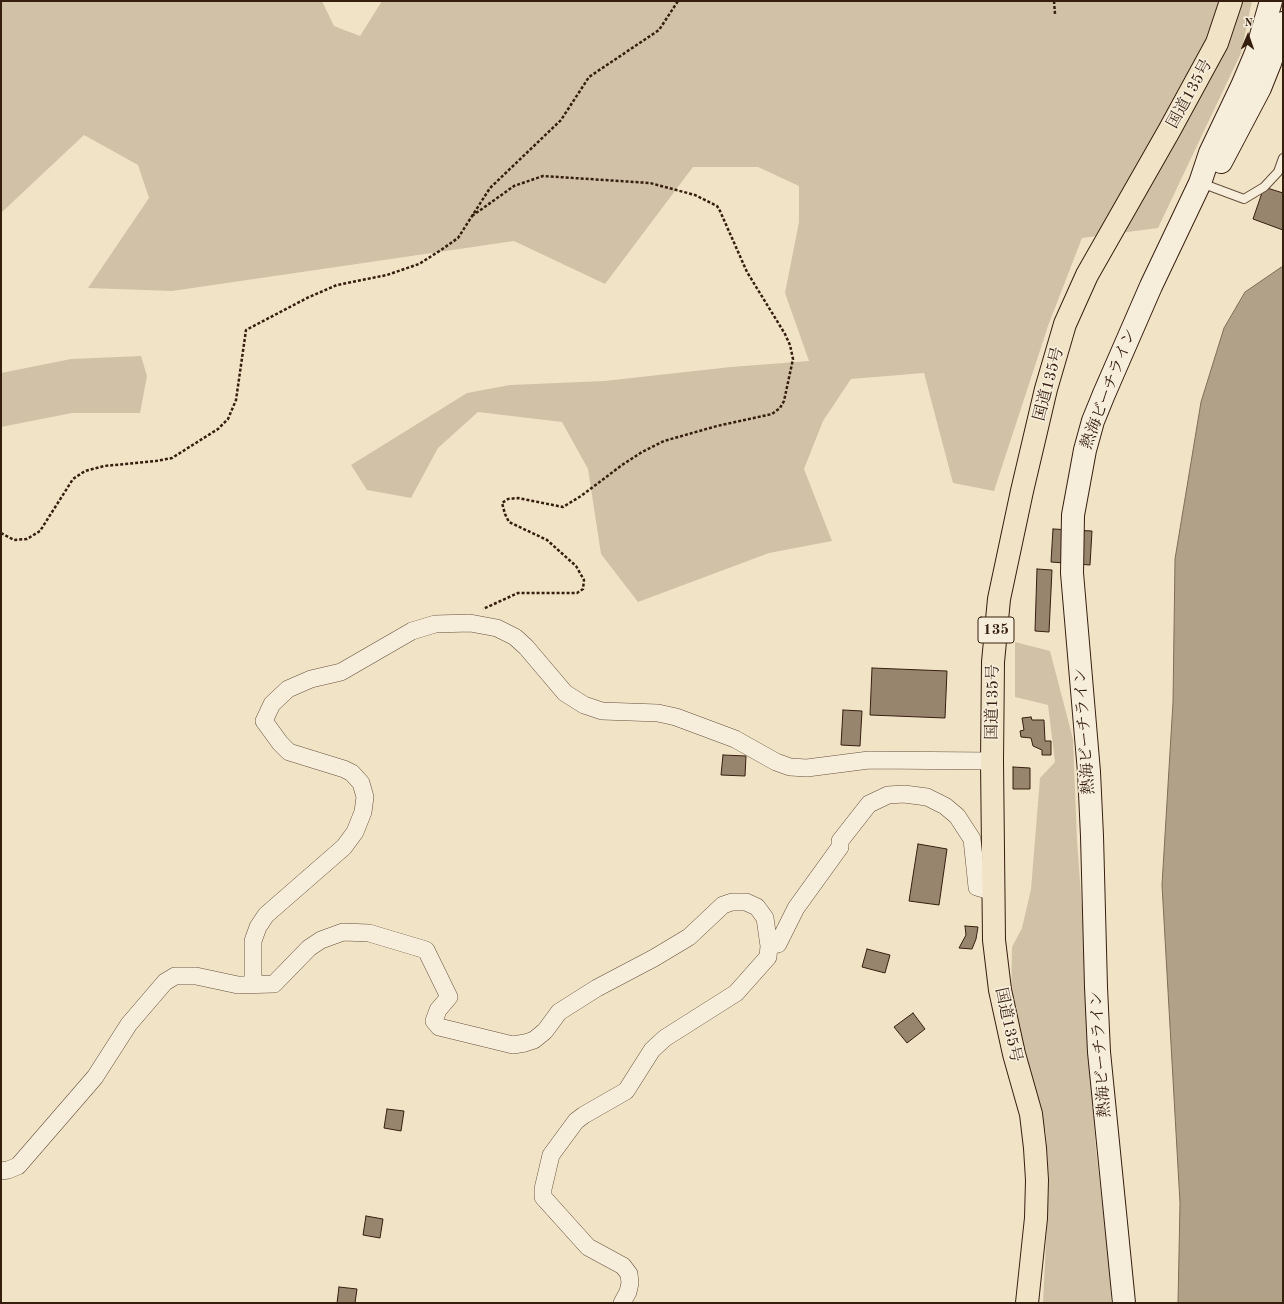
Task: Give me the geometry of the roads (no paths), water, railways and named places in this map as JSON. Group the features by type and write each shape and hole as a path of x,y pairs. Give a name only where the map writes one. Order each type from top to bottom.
{"highway":[{"name":"国道135号","path":"1027,1303 1036,1218 1037,1180 1035,1148 1030,1114 1014,1054 1000,990 994,940 992,761 993,662 999,599 1022,490 1055,356 1065,324 1088,275 1170,131 1217,43 1231,1"}],"street":[{"name":"熱海ビーチライン","path":"1124,1303 1099,1052 1089,772 1072,573 1073,515 1085,450 1093,421 1151,286 1200,183 1210,153 1256,53 1271,1"},
{"name":"熱海ビーチライン","path":"1200,183 1223,160 1248,112 1270,63 1283,23"},
{"path":"252,984 253,941 258,927 266,916 344,847 355,832 363,812 365,797 361,783 352,773 344,768 289,752 280,743 264,721 272,704 288,690 311,680 341,672 412,631 435,624 470,623 497,628 515,637 526,647 565,693 584,705 602,711 658,713 676,717 735,739 776,762 790,767 808,768 869,760 992,761"},
{"path":"769,946 778,944 796,908 840,847 840,841 868,804 888,795 904,794 927,797 945,806 957,816 972,838 978,888 994,892"},
{"path":"1,1171 18,1166 95,1077 129,1024 165,982 175,976 196,976 238,985 274,984 309,948 321,940 343,932 369,933 426,950 449,997 438,1010 434,1021 439,1027 513,1045 534,1040 546,1031 559,1012 597,988 654,958 689,937 723,906 732,902 746,902 757,907 765,918 769,946 768,957 736,993 665,1038 652,1050 626,1091 576,1121 551,1154 543,1189 543,1197 588,1247 623,1266 629,1274 629,1288 622,1303"}],"lane":[{"path":"1200,183 1244,199 1264,187 1278,172 1283,158"}]}
